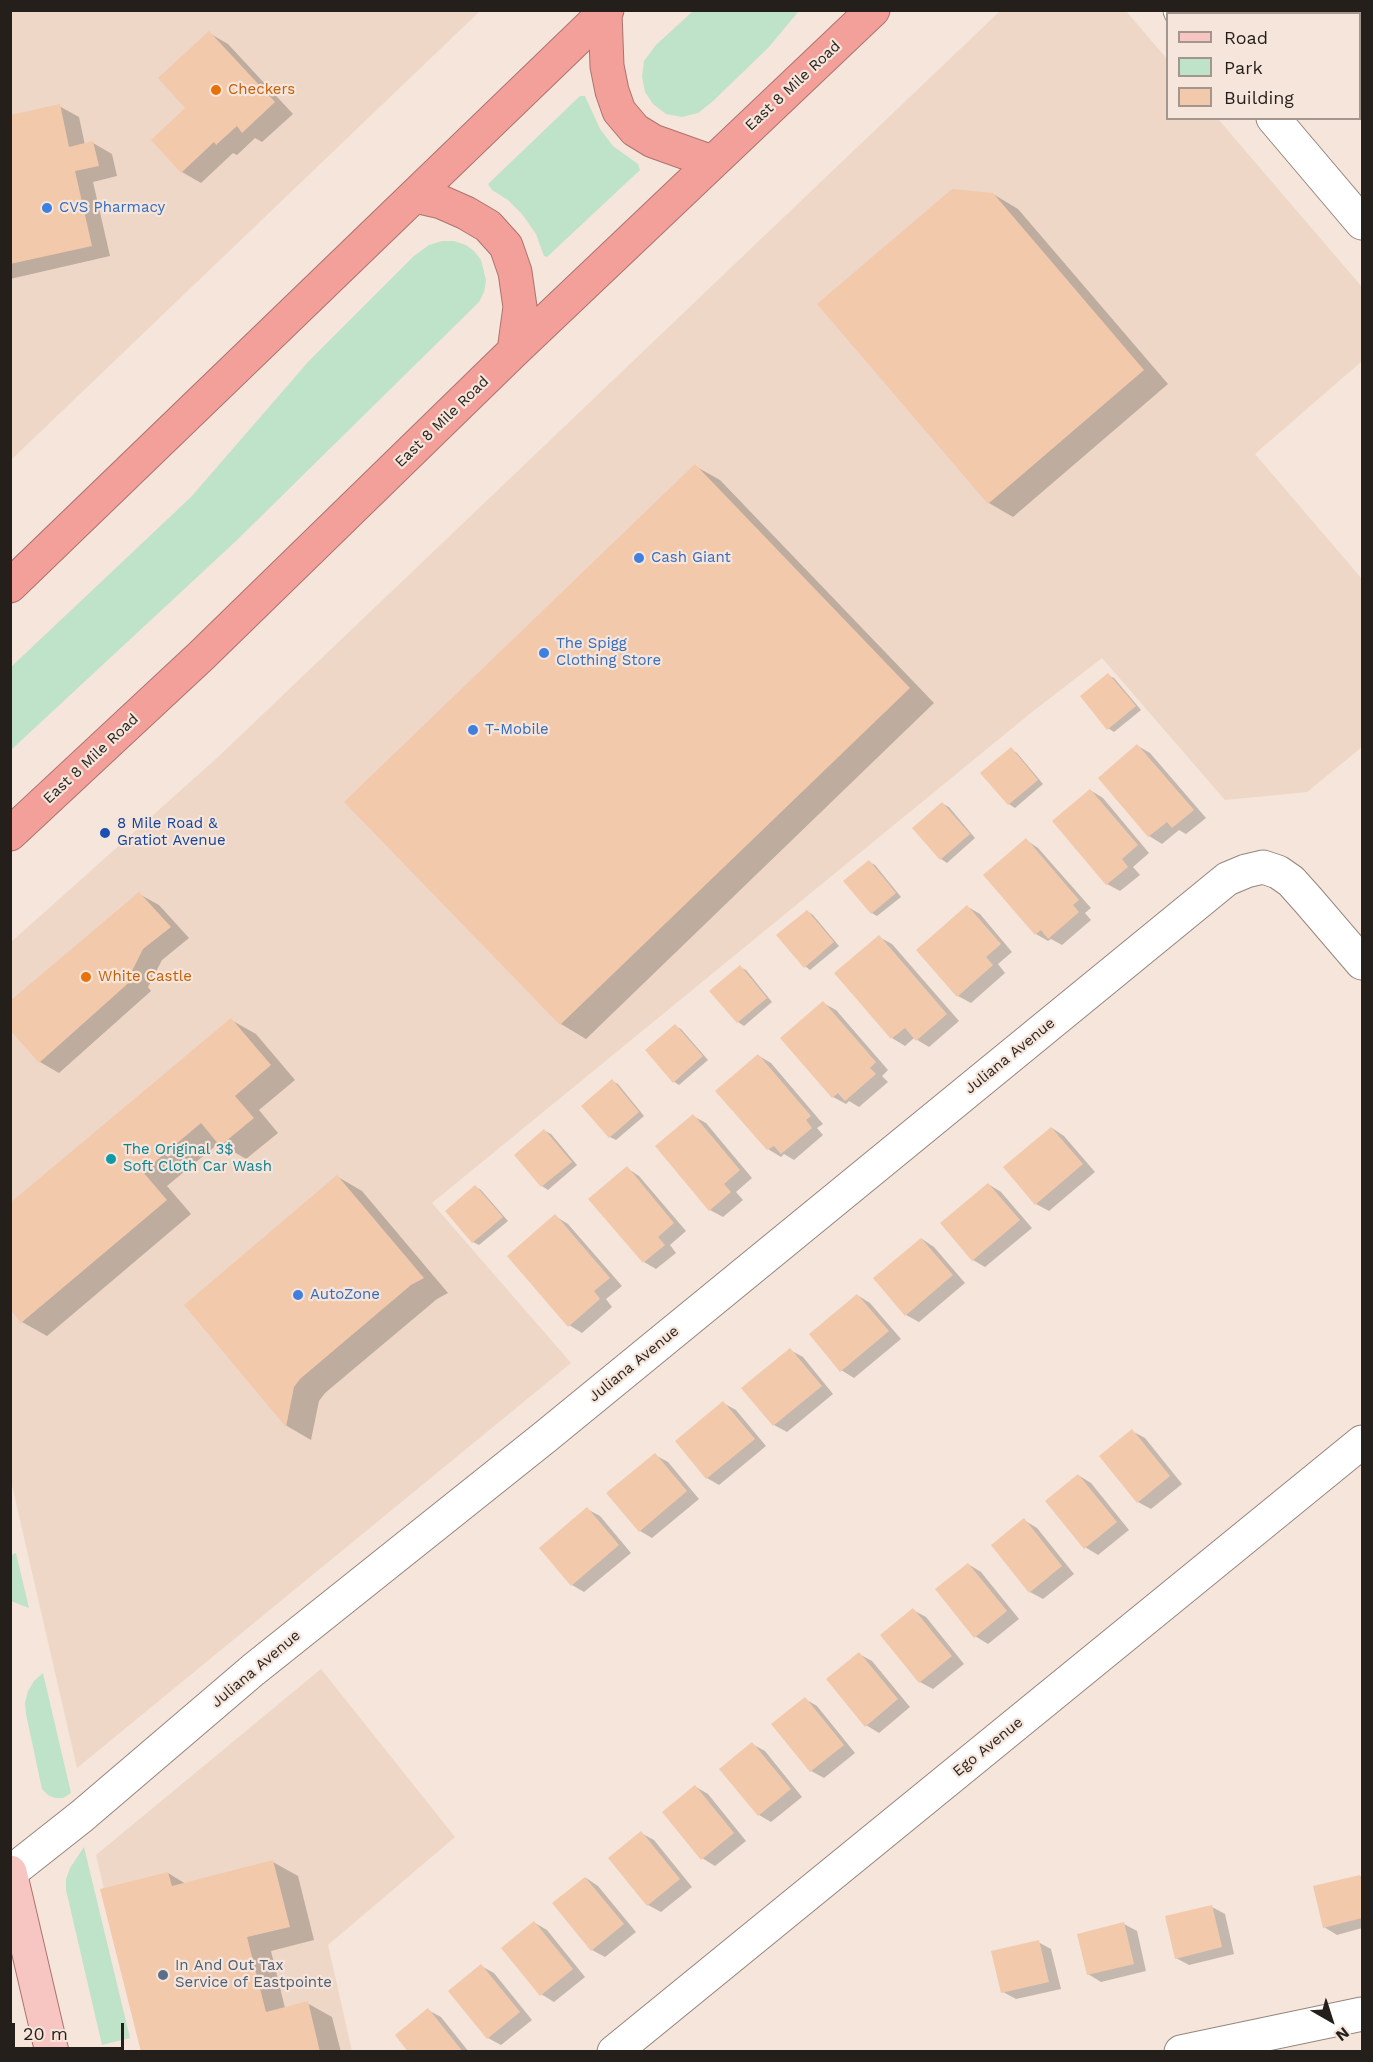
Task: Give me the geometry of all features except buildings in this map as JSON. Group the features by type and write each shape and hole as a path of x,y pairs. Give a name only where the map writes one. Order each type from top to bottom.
{"highway":[{"name":"East 8 Mile Road","path":"10,834 201,656 514,351 873,10"},
{"path":"606,11 607,66 619,111 635,130 653,141 712,162"},
{"path":"10,586 606,11"},
{"path":"415,196 441,202 466,213 488,226 506,246 515,272 520,307 514,351"}],"main road":[{"path":"11,1872 21,1953 52,2052"}],"street":[{"path":"1275,120 1362,223"},
{"name":"Juliana Avenue","path":"11,1872 82,1816 253,1670 545,1437 1227,879 1263,867 1278,872 1291,881 1362,963"},
{"name":"Ego Avenue","path":"614,2052 1362,1442"},
{"path":"1181,2052 1362,2014"}],"shaded area":[{"path":"11,11 480,11 11,460"},
{"path":"1000,11 1126,11 1166,58 1166,120 1219,120 1362,287 1362,361 1255,454 1362,579 1362,747 1307,792 1225,800 1102,658 1032,712 432,1203 571,1363 77,1768 11,1481 10,943 218,757"},
{"path":"321,1669 455,1837 328,1945 352,2051 142,2051 96,1855"}],"green space":[{"path":"693,11 799,11 768,48 712,102 698,113 682,117 666,114 653,104 645,92 642,77 644,61 656,45"},
{"path":"580,96 585,96 600,129 613,146 638,164 640,170 547,257 544,256 536,234 522,214 508,200 492,190 488,184"},
{"path":"442,241 454,241 466,245 481,260 486,280 479,302 236,541 11,750 11,667 191,497 308,362 414,256 429,245"},
{"path":"16,1553 29,1608 11,1601 11,1555"},
{"path":"43,1673 71,1793 63,1798 48,1795 42,1789 26,1714 25,1703 28,1691"},
{"path":"84,1847 130,2038 102,2045 66,1890 66,1879 70,1868"}],"place":[{"name":"Checkers","path":"216,90"},
{"name":"CVS Pharmacy","path":"47,208"},
{"name":"Cash Giant","path":"639,558"},
{"name":"The Spigg Clothing Store","path":"544,653"},
{"name":"T-Mobile","path":"473,730"},
{"name":"8 Mile Road & Gratiot Avenue","path":"105,833"},
{"name":"White Castle","path":"86,977"},
{"name":"The Original 3$ Soft Cloth Car Wash","path":"111,1159"},
{"name":"AutoZone","path":"298,1295"},
{"name":"In And Out Tax Service of Eastpointe","path":"163,1975"}]}
